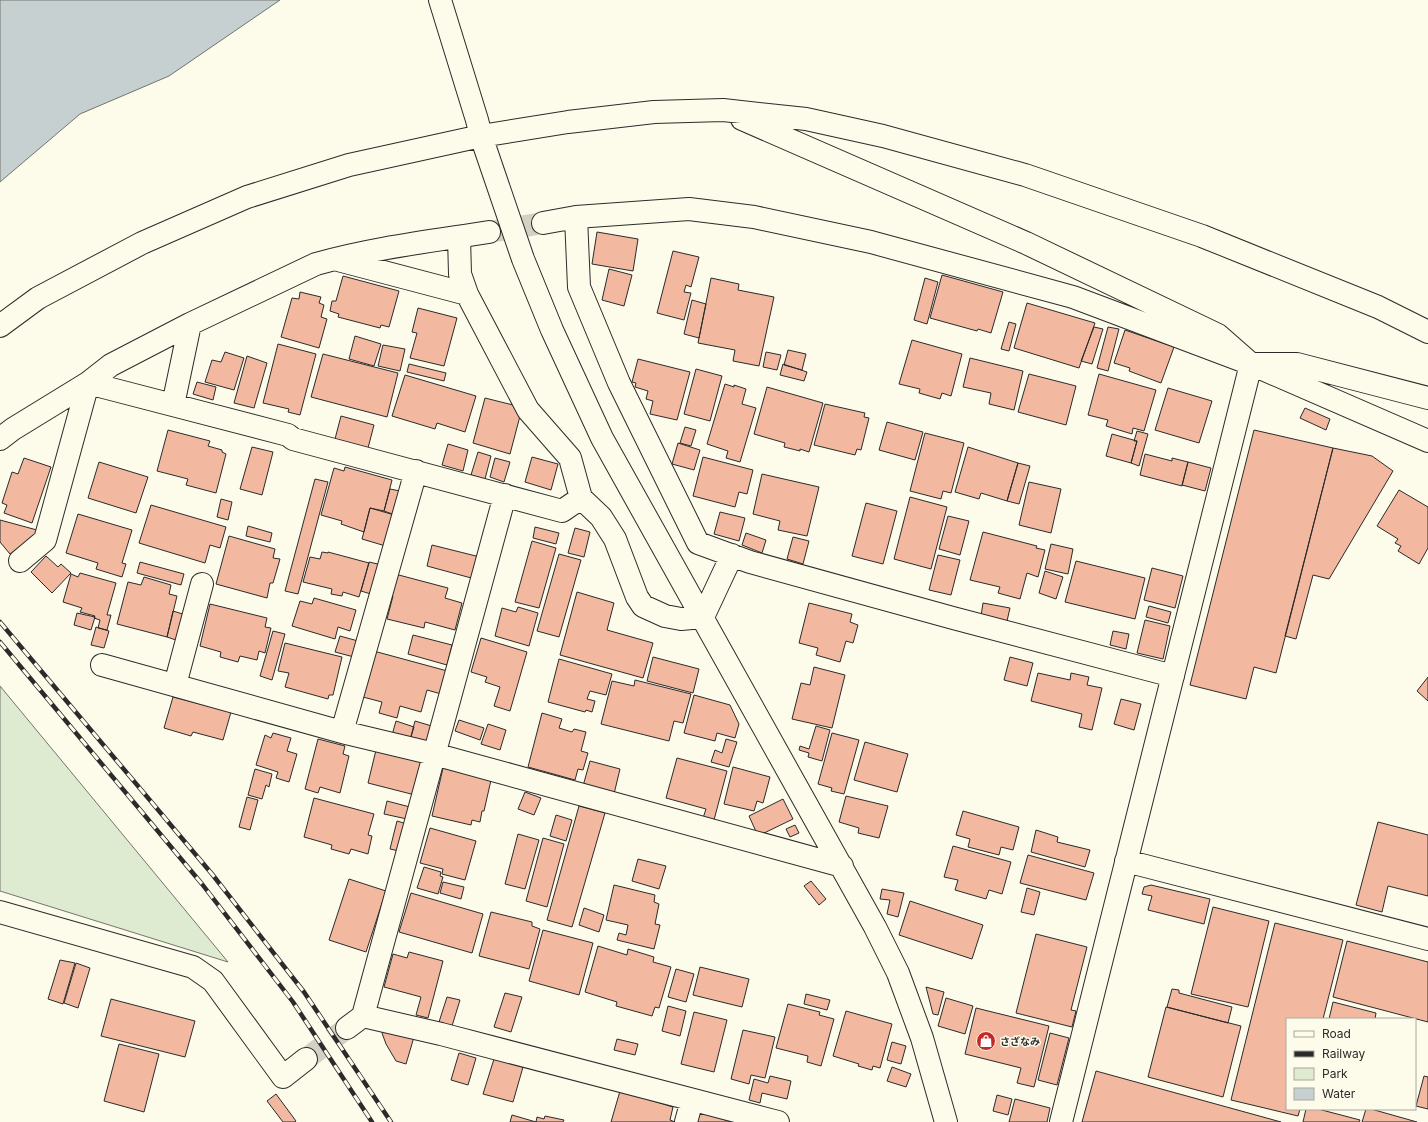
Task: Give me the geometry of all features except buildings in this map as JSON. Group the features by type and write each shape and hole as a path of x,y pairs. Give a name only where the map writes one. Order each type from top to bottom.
{"street":[{"path":"440,0 479,128 523,259 555,337 602,438 842,866 898,973 922,1038 946,1122"},
{"path":"723,110 1026,242 1147,300 1218,335 1250,364 1297,364 1428,398"},
{"path":"0,326 38,298 142,243 247,197 350,165 479,128 568,122 654,112 723,110 806,119 883,136 1025,175 1202,236 1378,307 1428,332"},
{"path":"543,223 576,217 689,209 754,217 871,242 1074,297 1250,364 1428,441"},
{"path":"576,217 579,287 619,383 698,543 750,562 930,612 1173,676"},
{"path":"0,439 13,429 88,383 111,365 190,324 316,264 376,250 489,232"},
{"path":"458,237 460,274 467,294 528,410 570,458 581,498 601,516 615,539 637,597 644,606 665,616 681,619 703,617"},
{"path":"334,259 467,294"},
{"path":"173,405 190,324"},
{"path":"1062,1122 1250,364"},
{"path":"88,383 288,435 293,439 562,510 581,498"},
{"path":"20,561 45,540 88,383"},
{"path":"342,732 416,471"},
{"path":"505,495 434,754 355,1022 442,1034 778,1122"},
{"path":"703,617 732,556"},
{"path":"175,685 202,584"},
{"path":"102,665 342,732 434,754 842,866"},
{"path":"1126,861 1428,939"},
{"path":"0,912 193,967 213,981 283,1077 306,1059"},
{"path":"686,1122 692,1100"}],"green space":[{"path":"0,686 228,962 0,891"}],"water":[{"path":"0,0 280,0 169,76 80,114 0,182"}],"tunnel":[{"path":"489,232 543,223"},
{"path":"306,1059 347,1028"}],"railway":[{"path":"0,622 212,874 304,992 391,1122"},
{"path":"0,642 202,884 293,1002 372,1122"}],"place":[{"name":"さざなみ","path":"986,1041"}]}
